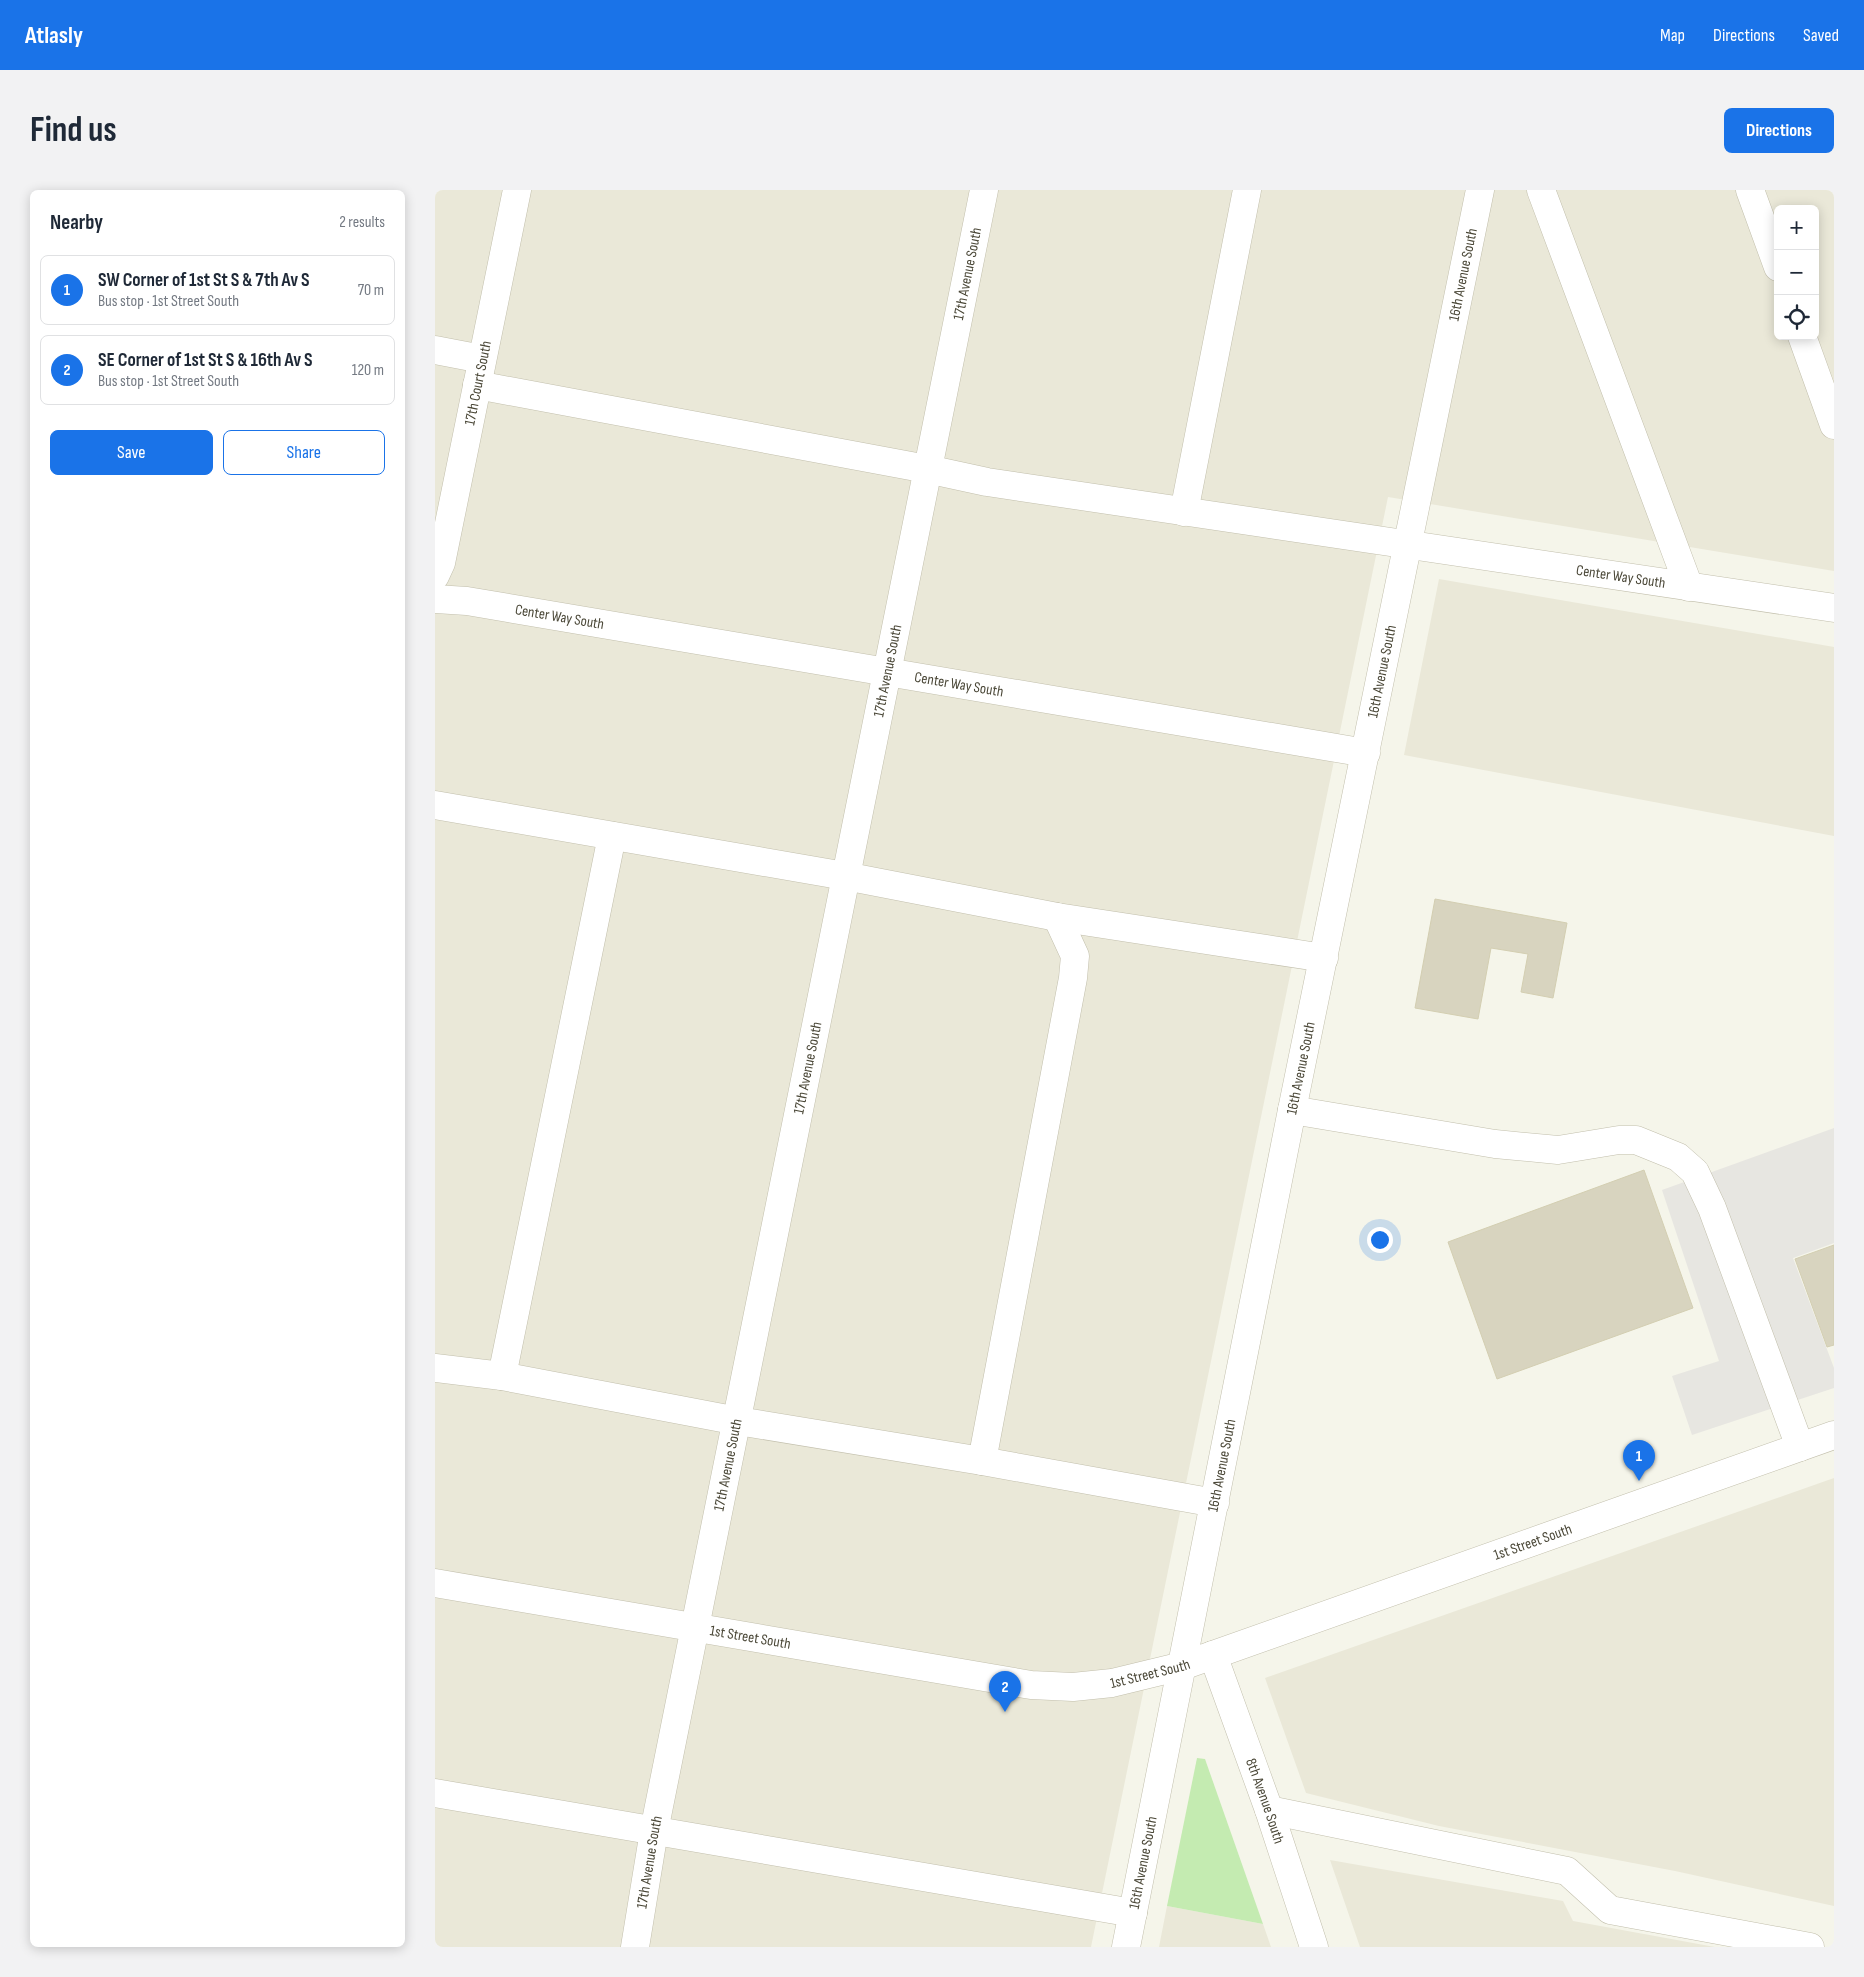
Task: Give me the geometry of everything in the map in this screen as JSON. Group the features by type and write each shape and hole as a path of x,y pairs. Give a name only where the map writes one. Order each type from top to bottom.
{"street":[{"name":"17th Court South","path":"435,576 441,563 517,190"},
{"name":"17th Avenue South","path":"635,1947 654,1831 738,1421 845,876 984,190"},
{"path":"1184,512 1247,190"},
{"name":"16th Avenue South","path":"1126,1947 1292,1110 1480,190"},
{"path":"1541,190 1689,587"},
{"path":"1750,190 1774,256"},
{"path":"1803,340 1834,425"},
{"name":"Center Way South","path":"435,350 480,372 987,482 1834,608"},
{"name":"Center Way South","path":"435,599 467,601 1366,753"},
{"path":"435,805 845,876 1057,917 1324,958"},
{"path":"502,1376 612,836"},
{"path":"982,1461 1073,978 1075,956 1057,917"},
{"path":"1292,1110 1495,1144 1558,1150 1619,1140 1636,1140 1678,1157 1695,1172 1712,1208 1800,1447"},
{"path":"435,1368 502,1376 738,1421 982,1461 1215,1503"},
{"name":"1st Street South","path":"435,1583 1031,1685 1073,1687 1112,1683 1182,1666 1834,1435"},
{"name":"8th Avenue South","path":"1213,1655 1269,1810 1314,1947"},
{"path":"435,1793 1133,1913"},
{"path":"1269,1810 1567,1871 1610,1910 1810,1947"}],"shaded area":[{"path":"435,190 1834,190 1834,571 1388,497 1091,1947 435,1947"},
{"path":"1439,579 1834,647 1834,836 1404,755"},
{"path":"1834,1128 1834,1243 1793,1258 1834,1368 1834,1388 1692,1435 1672,1376 1719,1361 1662,1190"},
{"path":"1834,1478 1834,1906 1675,1871 1439,1826 1306,1793 1265,1678"},
{"path":"1330,1860 1563,1901 1573,1921 1715,1947 1360,1947"},
{"path":"1167,1906 1263,1924 1271,1947 1159,1947"}],"green space":[{"path":"1197,1758 1205,1759 1263,1924 1167,1906"}],"building":[{"path":"1435,899 1567,923 1553,998 1521,992 1528,954 1491,948 1478,1019 1415,1008"},
{"path":"1644,1170 1693,1308 1497,1379 1448,1242"},
{"path":"1834,1245 1834,1345 1827,1347 1795,1259"}],"place":[{"name":"SW Corner of 1st St S & 7th Av S","path":"1639,1481"},
{"name":"SE Corner of 1st St S & 16th Av S","path":"1005,1712"}]}
